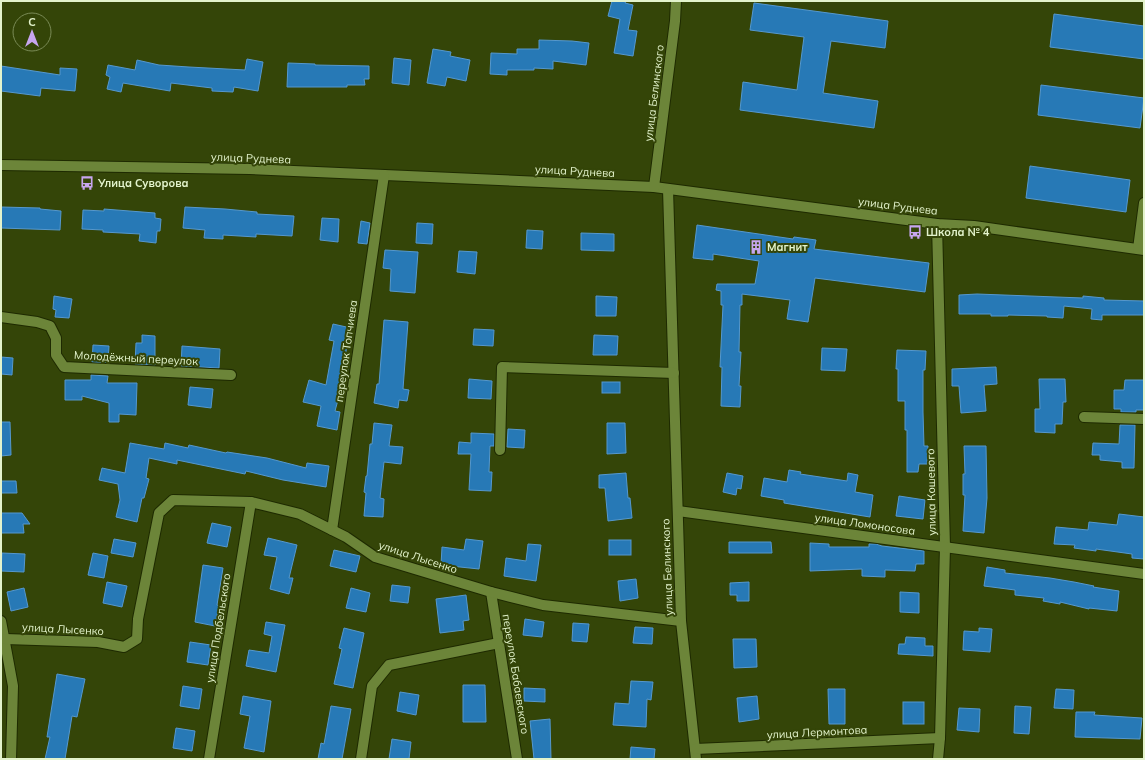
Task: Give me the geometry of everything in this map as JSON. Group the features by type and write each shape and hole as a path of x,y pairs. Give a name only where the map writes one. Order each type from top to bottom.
{"street":[{"name":"улица Белинского","path":"654,187 676,1"},
{"name":"улица Руднева","path":"1,165 250,169 654,187 937,224 974,226 1141,250"},
{"name":"переулок Топчиева","path":"332,530 384,175"},
{"name":"улица Белинского","path":"668,189 681,621 696,754"},
{"path":"1141,250 1144,203"},
{"name":"улица Кошевого","path":"937,224 945,547 940,738 938,759"},
{"name":"Молодёжный переулок","path":"1,318 37,322 50,326 56,338 56,356 64,367 231,375"},
{"path":"500,450 502,367 674,373"},
{"path":"1084,417 1144,419"},
{"name":"улица Лысенко","path":"5,639 98,642 124,647 137,639 138,619 159,513 173,500 251,502 300,514 346,537 375,557 491,592 543,605 681,621"},
{"name":"улица Подбельского","path":"208,759 251,502"},
{"name":"улица Ломоносова","path":"678,511 1144,574"},
{"name":"переулок Бабаевского","path":"491,592 517,759"},
{"path":"1,621 13,686 12,759"},
{"path":"361,759 372,686 389,665 499,642"},
{"name":"улица Лермонтова","path":"696,754 940,738"}],"building":[{"path":"612,1 626,1 625,3 633,5 628,30 637,31 633,56 614,53 620,19 608,16"},
{"path":"754,3 888,21 885,48 831,41 823,93 878,101 874,128 740,110 743,82 797,90 804,37 750,30"},
{"path":"1054,14 1144,26 1144,59 1050,47"},
{"path":"539,40 589,43 586,65 553,61 553,69 534,68 534,70 507,70 507,75 490,74 491,53 517,54 517,49 539,49"},
{"path":"433,49 451,52 450,56 470,60 466,81 447,77 445,86 427,83"},
{"path":"394,58 411,60 409,85 392,83"},
{"path":"247,59 263,62 258,91 234,87 233,92 212,91 212,88 171,83 170,91 123,83 121,92 107,89 110,77 106,75 108,65 135,70 137,60 159,65 245,70"},
{"path":"288,63 369,66 369,79 364,79 365,85 347,85 347,87 287,87"},
{"path":"1,66 60,75 60,68 77,69 75,91 41,88 40,96 1,91"},
{"path":"1041,85 1144,98 1140,128 1038,115"},
{"path":"1030,166 1130,180 1126,212 1026,198"},
{"path":"1,207 40,208 61,211 60,230 1,228"},
{"path":"185,207 225,209 257,212 257,214 294,216 292,236 256,234 256,237 223,235 223,239 204,238 205,230 183,228"},
{"path":"104,209 155,213 155,218 161,219 160,231 157,231 156,243 139,241 140,234 82,229 83,210 104,211"},
{"path":"322,218 339,219 338,242 320,240"},
{"path":"361,221 370,223 367,244 358,243"},
{"path":"417,223 433,224 432,244 416,243"},
{"path":"697,225 793,239 794,237 816,240 814,249 929,263 925,292 815,278 808,322 787,319 790,300 742,294 742,305 740,305 739,352 741,352 739,386 741,386 740,407 721,406 722,367 720,367 723,305 721,305 721,291 716,290 717,284 755,284 759,261 713,254 713,260 693,258"},
{"path":"527,230 543,231 542,249 526,248"},
{"path":"581,233 614,234 614,251 581,250"},
{"path":"385,250 418,252 415,293 390,291 391,269 383,268"},
{"path":"459,251 477,252 475,274 457,272"},
{"path":"977,294 1083,298 1083,296 1104,298 1104,300 1144,301 1144,315 1102,315 1102,320 1091,319 1092,309 1064,306 1063,318 1047,316 991,316 991,314 959,314 959,295"},
{"path":"54,296 72,299 69,318 55,317 56,310 53,309"},
{"path":"596,296 617,297 616,316 596,316"},
{"path":"384,320 408,322 403,389 409,390 407,401 399,400 398,408 374,403 377,384 379,384"},
{"path":"333,324 351,328 345,356 350,357 347,375 345,374 335,411 340,412 337,430 317,426 321,406 303,402 309,380 326,385 334,341 329,340"},
{"path":"474,329 494,330 493,346 473,345"},
{"path":"142,335 155,336 155,365 135,364 136,343 142,343"},
{"path":"594,335 618,336 617,355 593,355"},
{"path":"93,345 109,346 108,363 92,362"},
{"path":"182,346 220,349 219,368 181,366"},
{"path":"822,348 847,349 845,371 821,370"},
{"path":"897,350 926,351 925,370 923,370 923,412 924,446 928,446 927,464 919,464 918,472 907,472 905,401 898,401 898,369 896,369"},
{"path":"1,357 13,358 12,375 1,374"},
{"path":"996,367 997,384 984,385 986,411 961,413 959,386 952,386 952,369"},
{"path":"91,375 108,376 107,383 137,383 136,415 119,414 119,422 109,422 109,403 82,396 82,400 65,400 65,380 91,380"},
{"path":"469,379 492,381 491,399 468,398"},
{"path":"1039,379 1065,379 1066,402 1063,402 1062,424 1055,424 1055,433 1035,432 1035,409 1040,409"},
{"path":"1125,380 1144,380 1144,410 1136,410 1136,412 1121,412 1121,409 1114,409 1114,390 1124,390"},
{"path":"602,382 620,382 620,393 602,393"},
{"path":"190,387 213,389 211,408 188,405"},
{"path":"1,422 10,422 11,455 1,456"},
{"path":"374,423 392,425 389,446 403,447 401,464 384,462 380,498 384,499 383,517 364,516 366,493 364,492"},
{"path":"607,423 625,423 626,453 607,454"},
{"path":"1120,425 1135,425 1134,468 1122,468 1122,462 1100,460 1100,455 1092,455 1093,443 1119,444"},
{"path":"508,429 525,430 524,448 507,447"},
{"path":"471,433 494,434 494,446 490,446 489,472 492,472 491,491 469,490 471,454 458,454 459,442 471,443"},
{"path":"130,443 164,449 165,443 188,448 189,445 226,453 267,458 306,468 307,463 329,466 326,487 283,480 246,471 245,474 177,460 177,464 149,458 146,478 149,479 144,498 142,498 137,522 116,517 120,500 118,484 99,480 102,468 125,473"},
{"path":"964,446 986,446 987,498 984,533 963,531 965,495 963,495 963,474 965,474"},
{"path":"789,470 801,472 800,474 847,481 848,473 858,475 855,492 873,495 870,517 784,503 784,500 761,496 764,478 787,482"},
{"path":"626,473 628,498 630,498 632,518 608,521 605,488 599,488 599,475"},
{"path":"727,473 743,476 741,489 737,488 736,495 723,492"},
{"path":"1,481 16,481 17,493 1,493"},
{"path":"899,496 925,500 923,519 896,516"},
{"path":"1,513 22,513 30,524 23,524 24,533 1,533"},
{"path":"1119,514 1144,517 1144,559 1132,558 1132,554 1096,549 1096,551 1074,548 1075,545 1054,544 1056,527 1088,530 1089,522 1117,525"},
{"path":"212,523 231,527 227,547 207,543"},
{"path":"268,538 297,545 289,578 293,578 289,594 270,589 277,557 264,555"},
{"path":"114,539 136,543 133,557 111,553"},
{"path":"466,539 483,541 479,569 441,565 442,547 464,550"},
{"path":"609,540 631,540 631,555 609,555"},
{"path":"729,542 771,542 772,553 729,553"},
{"path":"810,543 829,544 829,547 869,547 869,544 876,544 924,551 924,564 916,564 915,571 885,570 885,577 862,576 862,569 810,571"},
{"path":"528,544 541,545 536,581 504,576 506,558 526,561"},
{"path":"334,550 360,556 356,572 330,566"},
{"path":"2,553 25,554 24,572 1,571"},
{"path":"93,553 108,556 104,578 88,575"},
{"path":"203,565 223,568 217,605 219,606 215,626 195,622"},
{"path":"987,567 1005,570 1005,573 1050,578 1119,591 1117,611 1089,609 1060,602 1060,604 1043,601 1044,598 1015,595 1015,590 984,586"},
{"path":"636,579 638,598 620,601 618,581"},
{"path":"107,582 127,586 122,607 103,603"},
{"path":"749,582 749,601 737,601 737,595 730,595 730,583"},
{"path":"392,585 410,587 408,603 390,601"},
{"path":"24,588 28,607 11,611 7,592"},
{"path":"351,588 370,593 366,612 346,608"},
{"path":"900,592 919,593 919,613 900,612"},
{"path":"466,595 469,620 463,621 464,630 440,633 436,599"},
{"path":"525,619 544,622 542,637 523,635"},
{"path":"266,622 285,625 276,672 246,666 249,650 269,653 272,636 264,634"},
{"path":"573,623 589,624 587,642 572,641"},
{"path":"635,627 653,628 652,644 633,643"},
{"path":"344,628 364,633 353,688 334,684 342,649 339,648"},
{"path":"979,628 992,629 990,652 963,650 964,631 979,632"},
{"path":"906,637 925,638 925,646 933,646 933,656 898,654 899,644 905,644"},
{"path":"733,639 756,639 757,667 734,668"},
{"path":"190,642 211,645 208,665 187,662"},
{"path":"57,674 85,679 77,717 72,716 65,759 45,759 50,737 47,737"},
{"path":"631,681 653,682 651,700 647,699 646,727 613,725 615,703 629,704"},
{"path":"463,685 485,685 486,722 463,722"},
{"path":"183,686 202,689 199,709 180,706"},
{"path":"524,688 545,689 545,702 524,701"},
{"path":"828,689 845,689 845,724 829,724"},
{"path":"1056,689 1074,690 1073,709 1054,708"},
{"path":"400,692 419,695 416,715 397,711"},
{"path":"243,696 271,701 264,752 244,748 250,716 240,714"},
{"path":"757,696 759,719 739,722 737,698"},
{"path":"903,702 924,702 924,724 903,724"},
{"path":"331,706 351,709 342,759 318,759 321,743 324,744"},
{"path":"1015,706 1031,707 1029,734 1014,733"},
{"path":"959,708 980,709 979,732 957,730"},
{"path":"1076,712 1095,712 1094,715 1142,718 1140,739 1075,737"},
{"path":"550,719 551,759 534,759 530,721"},
{"path":"176,728 195,731 192,751 173,748"},
{"path":"392,739 411,742 409,759 389,759"},
{"path":"631,747 655,749 654,759 630,759"}],"place":[{"name":"Улица Суворова","path":"87,183"},
{"name":"Школа № 4","path":"915,232"},
{"name":"Магнит","path":"756,247"}]}
